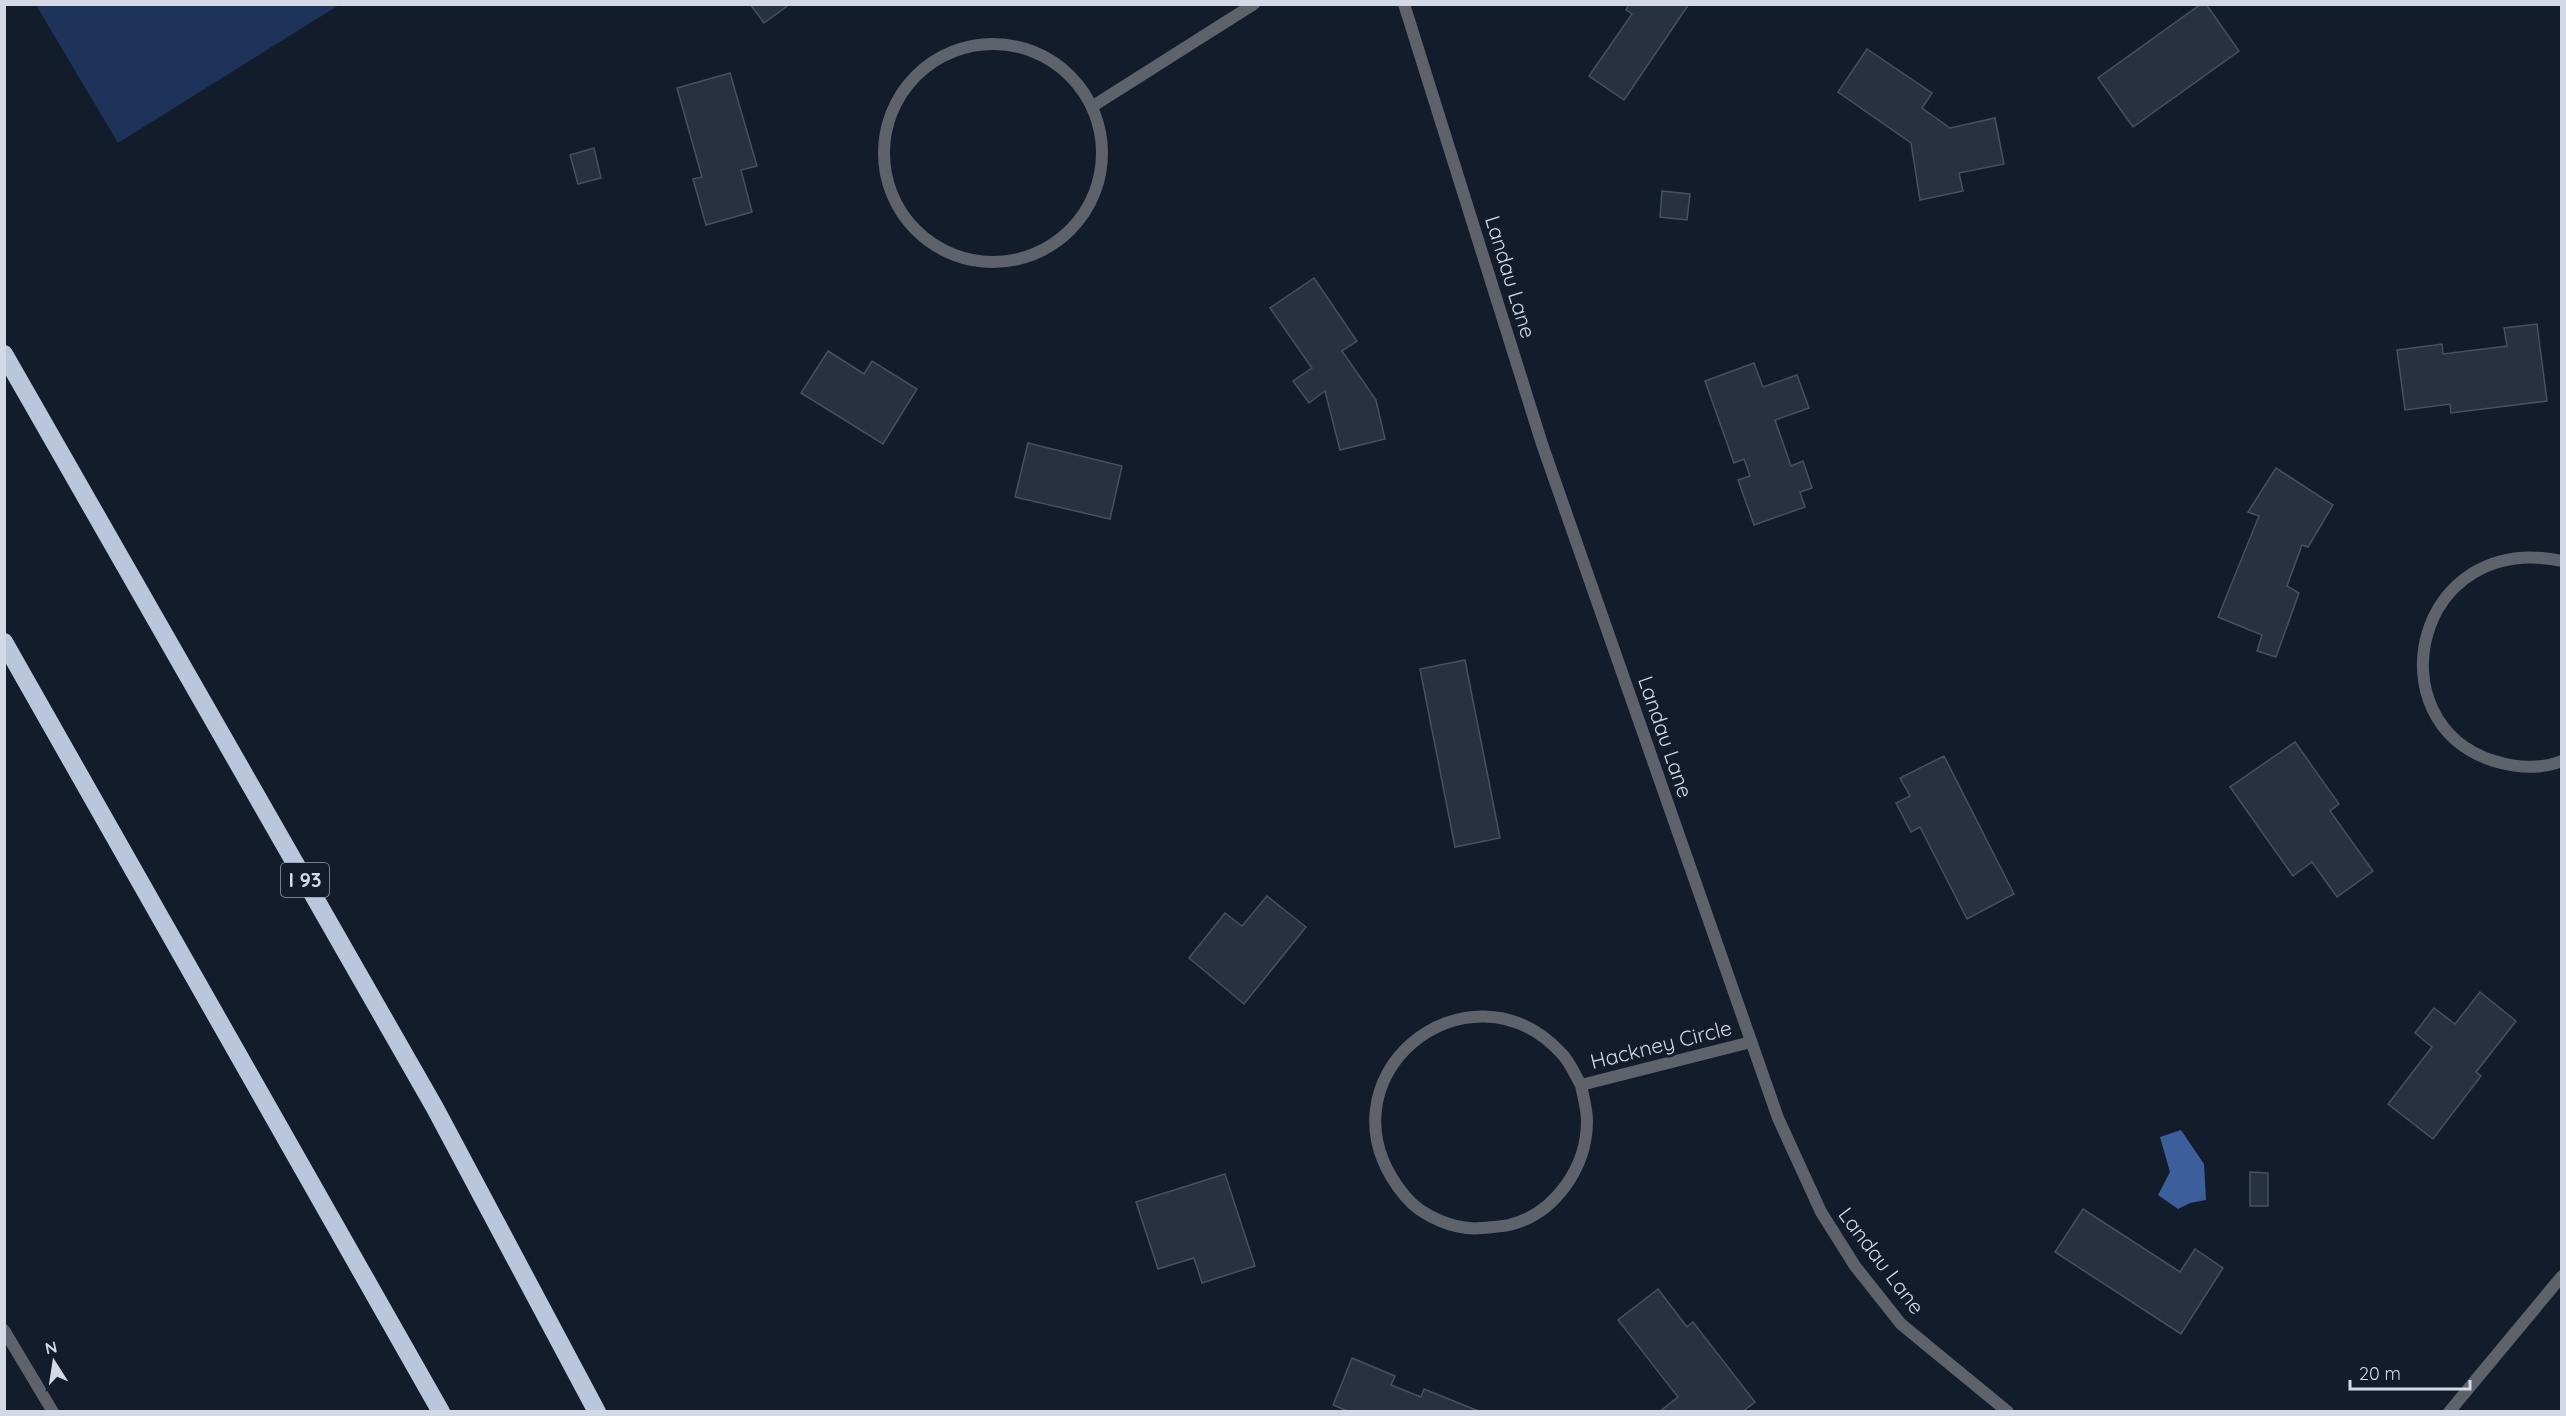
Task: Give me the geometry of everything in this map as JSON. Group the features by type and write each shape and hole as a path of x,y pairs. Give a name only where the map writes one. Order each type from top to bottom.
{"highway":[{"name":"I 93","path":"4,354 435,1108 597,1412"},
{"path":"4,642 441,1412"}],"street":[{"path":"1093,106 1254,4"},
{"name":"Landau Lane","path":"1404,4 1542,444 1778,1118 1821,1212 1855,1266 1901,1324 2008,1412"},
{"path":"1008,44 1042,55 1072,76 1093,106 1103,140 1101,176 1088,210 1064,237 1033,256 997,263 962,259 937,247 929,243 903,217 887,184 883,148 890,113 909,82 937,59 971,45 1008,44"},
{"path":"2562,561 2525,556 2491,563 2460,581 2438,607 2425,639 2423,674 2432,708 2452,736 2480,757 2513,767 2548,767 2562,761"},
{"name":"Hackney Circle","path":"1469,1017 1504,1019 1537,1032 1563,1055 1581,1085 1587,1120 1583,1155 1567,1186 1541,1210 1510,1225 1475,1229 1441,1221 1411,1203 1388,1176 1376,1143 1375,1108 1385,1075 1406,1047 1435,1026 1469,1017"},
{"name":"Hackney Circle","path":"1581,1085 1751,1042"},
{"path":"2449,1412 2562,1276"},
{"path":"4,1330 53,1412"}],"shaded area":[{"path":"36,5 339,5 118,143"},
{"path":"2181,1130 2204,1164 2206,1200 2190,1203 2178,1209 2158,1195 2170,1172 2160,1137"}],"building":[{"path":"750,4 790,4 764,23"},
{"path":"1629,4 1689,4 1624,100 1589,76 1632,14 1626,10"},
{"path":"2201,4 2206,4 2239,51 2133,127 2098,78"},
{"path":"1867,49 1932,93 1922,108 1950,128 1995,118 2004,164 1959,173 1963,191 1920,200 1911,143 1838,92"},
{"path":"730,73 757,166 741,170 752,212 706,225 693,179 702,177 677,88"},
{"path":"594,148 601,178 578,184 570,155"},
{"path":"1662,191 1690,194 1687,220 1660,217"},
{"path":"1314,278 1357,341 1342,351 1376,400 1385,439 1340,450 1325,391 1309,403 1293,381 1312,368 1270,308"},
{"path":"2537,324 2547,401 2451,413 2450,404 2405,410 2397,350 2442,344 2443,354 2507,346 2504,328"},
{"path":"828,351 864,374 872,361 917,389 883,444 801,393"},
{"path":"1754,363 1763,387 1797,375 1809,408 1775,420 1791,466 1803,461 1812,488 1800,492 1805,507 1754,525 1738,480 1750,476 1744,459 1734,463 1705,381"},
{"path":"1028,443 1122,466 1110,519 1015,497"},
{"path":"2276,468 2333,505 2308,547 2302,545 2287,586 2299,593 2276,657 2257,651 2262,635 2218,617 2259,516 2248,512"},
{"path":"1465,660 1500,838 1455,847 1420,669"},
{"path":"2295,742 2339,804 2330,811 2373,871 2337,897 2312,862 2293,876 2230,787"},
{"path":"1944,756 2014,894 1967,919 1920,827 1911,832 1896,803 1910,796 1900,778"},
{"path":"1267,896 1306,927 1244,1004 1189,958 1225,913 1242,926"},
{"path":"2480,992 2516,1021 2476,1072 2481,1076 2433,1139 2388,1104 2432,1047 2415,1033 2434,1008 2455,1024"},
{"path":"2250,1172 2268,1173 2268,1206 2250,1206"},
{"path":"1225,1174 1255,1266 1202,1283 1194,1258 1158,1269 1136,1202"},
{"path":"2083,1209 2180,1272 2195,1249 2223,1268 2181,1334 2055,1252"},
{"path":"1658,1289 1687,1327 1693,1322 1755,1402 1742,1412 1659,1412 1678,1397 1618,1320"},
{"path":"1352,1358 1395,1376 1391,1385 1421,1397 1424,1389 1481,1412 1350,1412 1333,1405"}]}
